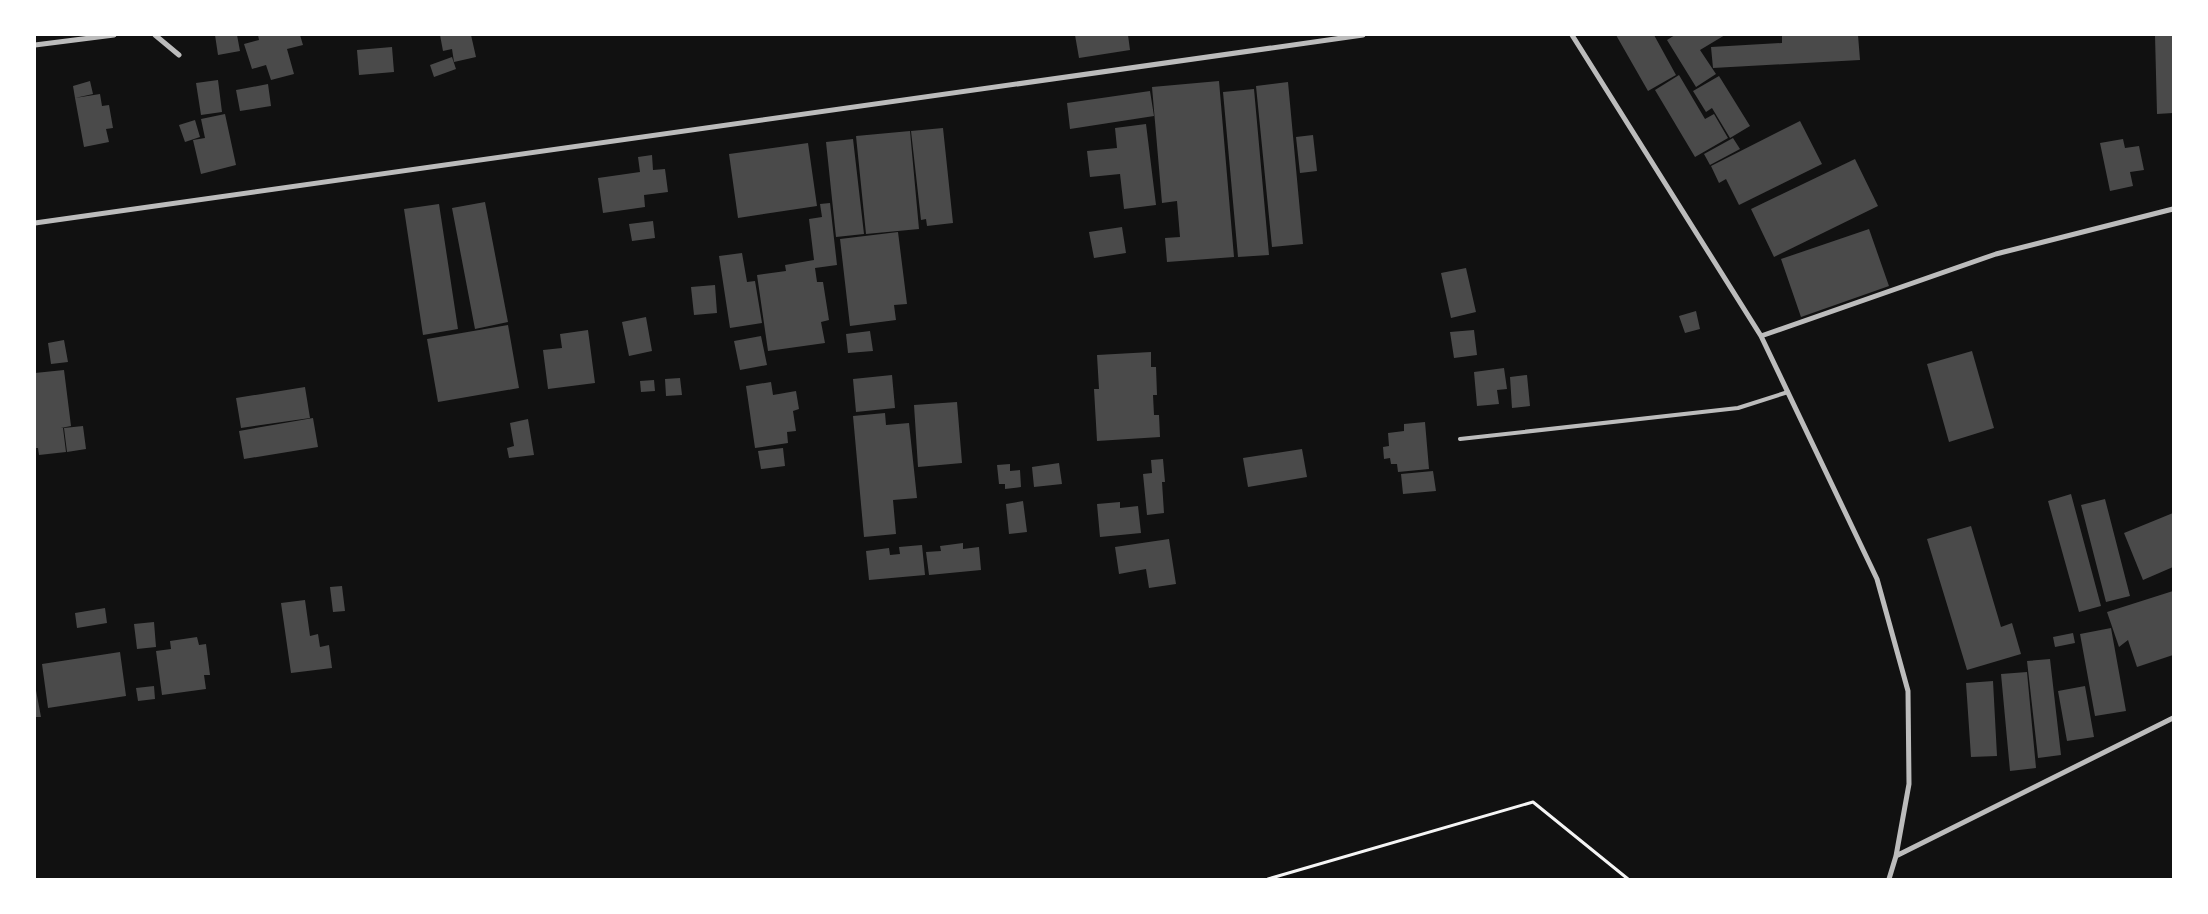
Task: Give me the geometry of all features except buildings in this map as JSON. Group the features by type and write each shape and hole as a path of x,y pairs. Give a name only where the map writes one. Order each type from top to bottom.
{"street":[{"path":"35,45 114,35"},
{"path":"155,35 179,55"},
{"path":"35,223 1363,35"},
{"path":"1572,35 1761,336 1877,579 1908,691 1909,784 1896,856 1889,879"},
{"path":"1761,336 1996,254 2173,209"},
{"path":"1896,856 2173,718"}],"lane":[{"path":"1460,439 1738,408 1788,392"}],"path":[{"path":"1268,879 1533,802 1628,879"}]}
